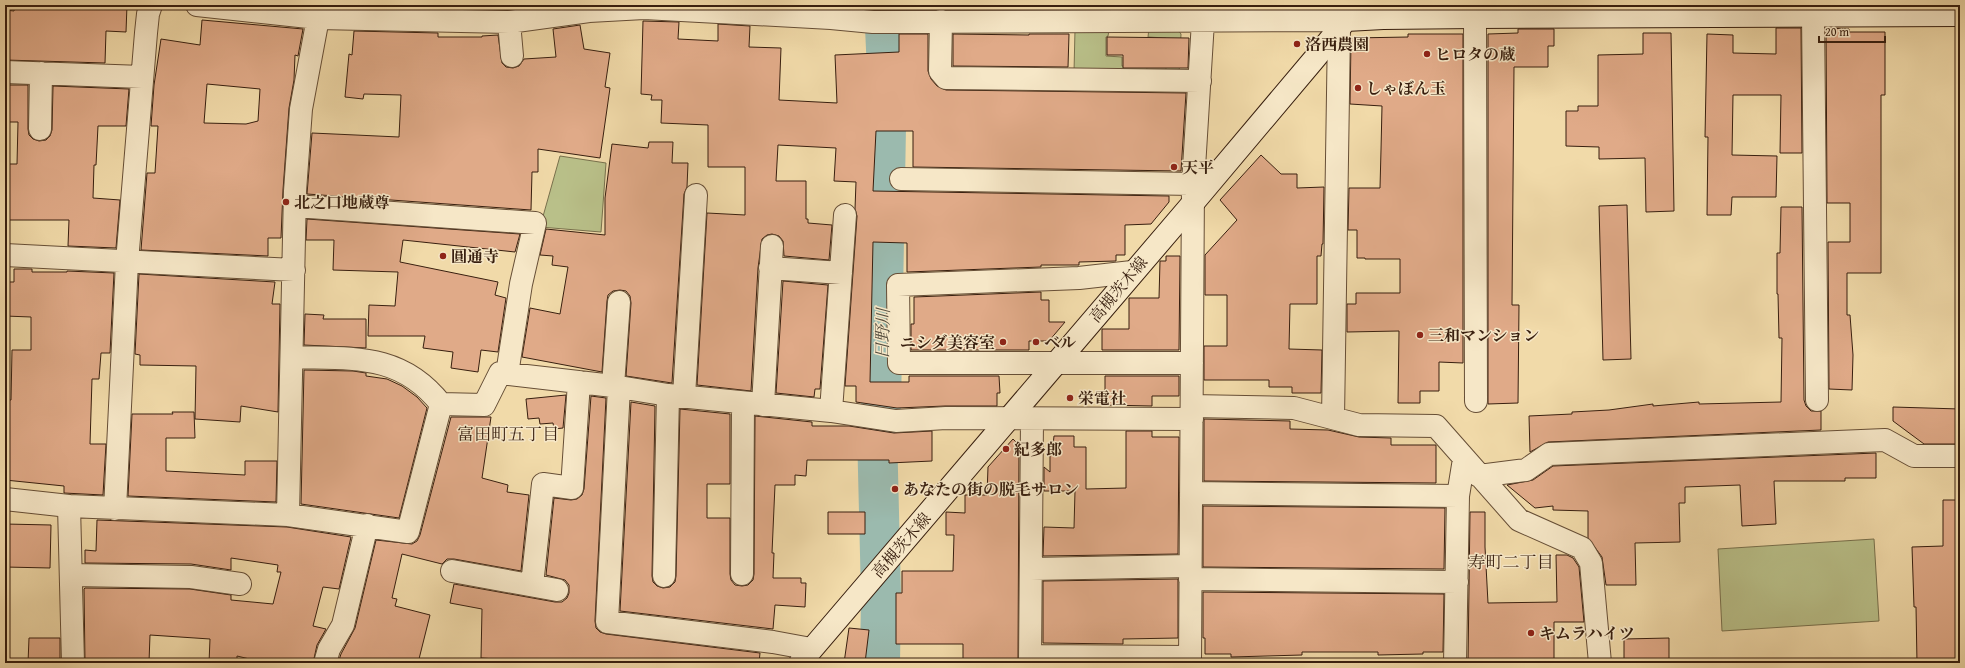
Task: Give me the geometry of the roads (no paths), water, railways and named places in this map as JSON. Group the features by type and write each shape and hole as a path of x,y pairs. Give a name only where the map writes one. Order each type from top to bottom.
{"street":[{"path":"114,509 127,262 142,77 148,14 151,5"},
{"path":"197,5 318,18 509,22 589,10 644,7 831,18 873,22 1203,13 1383,18 1813,15 1953,12"},
{"path":"1032,420 1030,660 1190,660 1193,194 1203,13"},
{"path":"1813,15 1817,400"},
{"path":"1475,17 1476,401"},
{"path":"288,515 295,206 301,113 318,18"},
{"path":"1333,418 1347,18"},
{"name":"高槻茨木線","path":"806,656 1055,364 1132,272 1193,194 1347,18"},
{"path":"941,21 940,70 946,78 1200,81"},
{"path":"509,22 512,56"},
{"path":"5,72 142,77"},
{"path":"40,129 41,74"},
{"path":"901,180 1193,194"},
{"path":"664,576 676,396 696,195"},
{"path":"295,206 535,223 521,284 507,374"},
{"path":"831,411 845,215"},
{"path":"742,574 753,404 772,246"},
{"path":"5,255 294,270"},
{"path":"770,268 841,273"},
{"path":"1132,272 1079,278 898,285 899,363 1192,363"},
{"path":"619,302 606,622 773,642 806,656"},
{"path":"292,356 372,360 406,373 429,389 441,404 484,406 500,373 579,382 676,396 831,411 890,420 1032,420 1294,408 1359,425 1436,426 1518,520 1582,548 1591,563 1600,663"},
{"path":"532,586 543,484 572,488 579,382"},
{"path":"5,499 114,509 288,515 408,532 441,404"},
{"path":"1479,476 1526,470 1549,454 1886,440 1914,456 1960,456"},
{"path":"1455,663 1458,496 1464,459"},
{"path":"1191,493 1458,496"},
{"path":"69,506 73,663"},
{"path":"325,663 329,649 343,625 367,525"},
{"path":"1031,569 1457,582"},
{"path":"452,571 557,590"},
{"path":"71,575 191,577 240,584"}],"waterway":[{"name":"日野川","path":"880,663 881,595 877,430 881,407 887,71 884,5"}],"place":[{"name":"洛西農園","path":"1297,44"},
{"name":"ヒロタの蔵","path":"1427,54"},
{"name":"しゃぼん玉","path":"1358,88"},
{"name":"天平","path":"1174,167"},
{"name":"北之口地蔵尊","path":"286,202"},
{"name":"圓通寺","path":"443,256"},
{"name":"三和マンション","path":"1420,335"},
{"name":"ニシダ美容室","path":"1003,342"},
{"name":"ベル","path":"1036,342"},
{"name":"栄電社","path":"1070,398"},
{"name":"紀多郎","path":"1006,449"},
{"name":"あなたの街の脱毛サロン","path":"895,489"},
{"name":"キムラハイツ","path":"1531,633"}],"district":[{"name":"富田町五丁目","path":"508,433"},
{"name":"寿町二丁目","path":"1511,561"}]}
